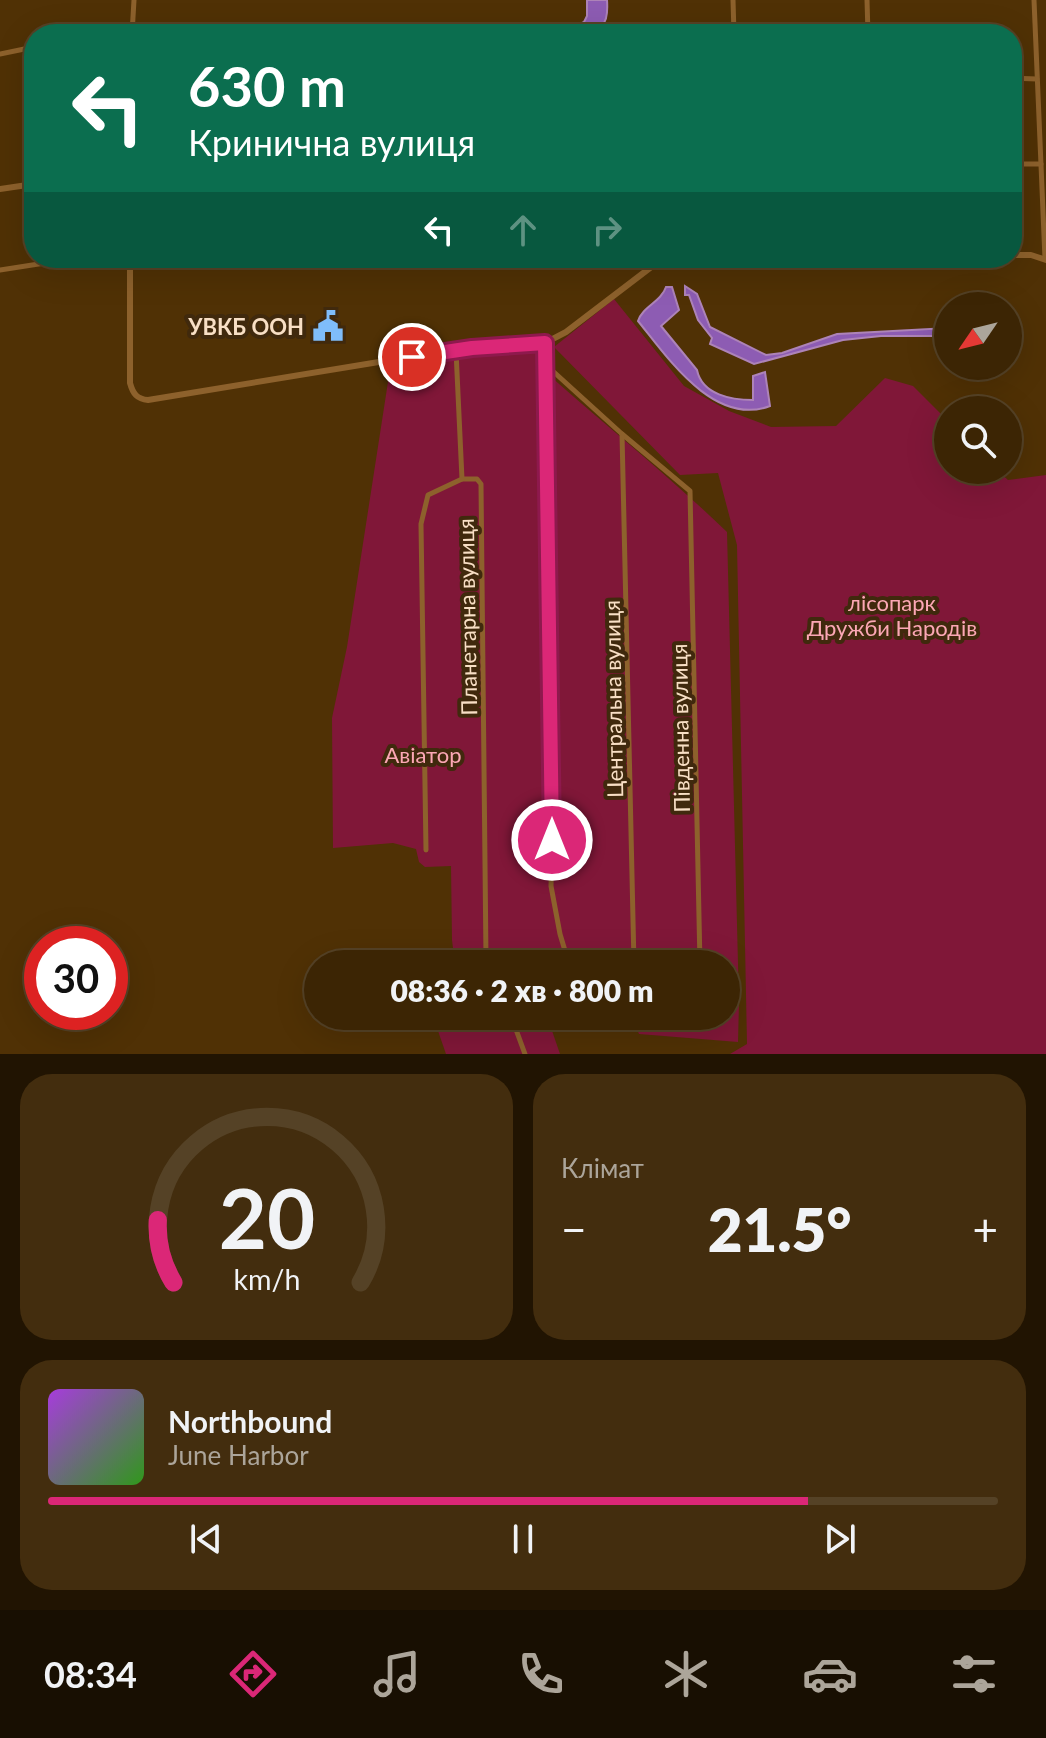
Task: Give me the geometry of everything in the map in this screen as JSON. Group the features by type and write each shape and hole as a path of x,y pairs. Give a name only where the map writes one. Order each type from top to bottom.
{"street":[{"path":"132,24 134,0"},
{"path":"733,0 734,24"},
{"path":"867,0 868,24"},
{"path":"1022,256 1046,259 1034,0"},
{"path":"0,54 24,49"},
{"path":"1022,78 1037,79"},
{"path":"1022,164 1041,164"},
{"path":"0,189 24,185"},
{"path":"0,270 24,266"},
{"path":"130,268 130,383 135,395 148,400 456,351 545,343 566,332 650,268"},
{"path":"545,343 553,816 551,886 565,950"},
{"path":"426,850 421,524 428,495 462,479 456,351"},
{"path":"545,364 622,434"},
{"name":"Південна вулиця","path":"622,434 690,491 700,950"},
{"name":"Центральна вулиця","path":"622,434 634,950"},
{"name":"Планетарна вулиця","path":"462,479 477,479 481,484 486,950"},
{"path":"516,1030 525,1054"}],"green space":[{"name":"лісопарк Дружби Народів","path":"614,299 684,386 729,411 771,427 836,426 885,378 913,386 934,407 934,484 1022,484 1022,478 1046,475 1046,1054 730,1054 747,1044 737,545 718,473 680,475 554,347"},
{"name":"Авіатор","path":"537,343 539,366 727,532 738,950 453,950 451,866 425,867 419,862 416,849 393,843 333,848 332,718 347,647 390,369"},
{"path":"438,1030 552,1030 560,1054 446,1054"},
{"path":"637,1030 738,1030 738,1042 639,1034"}],"shaded area":[{"path":"587,0 607,0 607,16 603,24 580,24 587,16"},
{"path":"685,286 697,294 710,327 766,355 782,353 837,334 934,329 934,336 843,340 754,364 710,344 712,338 698,320 689,295 685,295"},
{"path":"666,287 672,287 679,310 661,326 697,370 705,385 727,397 753,400 753,376 765,372 770,406 749,410 730,407 694,385 663,353 638,321"}],"place":[{"name":"УВКБ ООН","path":"328,326"}],"route":[{"path":"412,357 472,348 545,343 552,840"}]}
